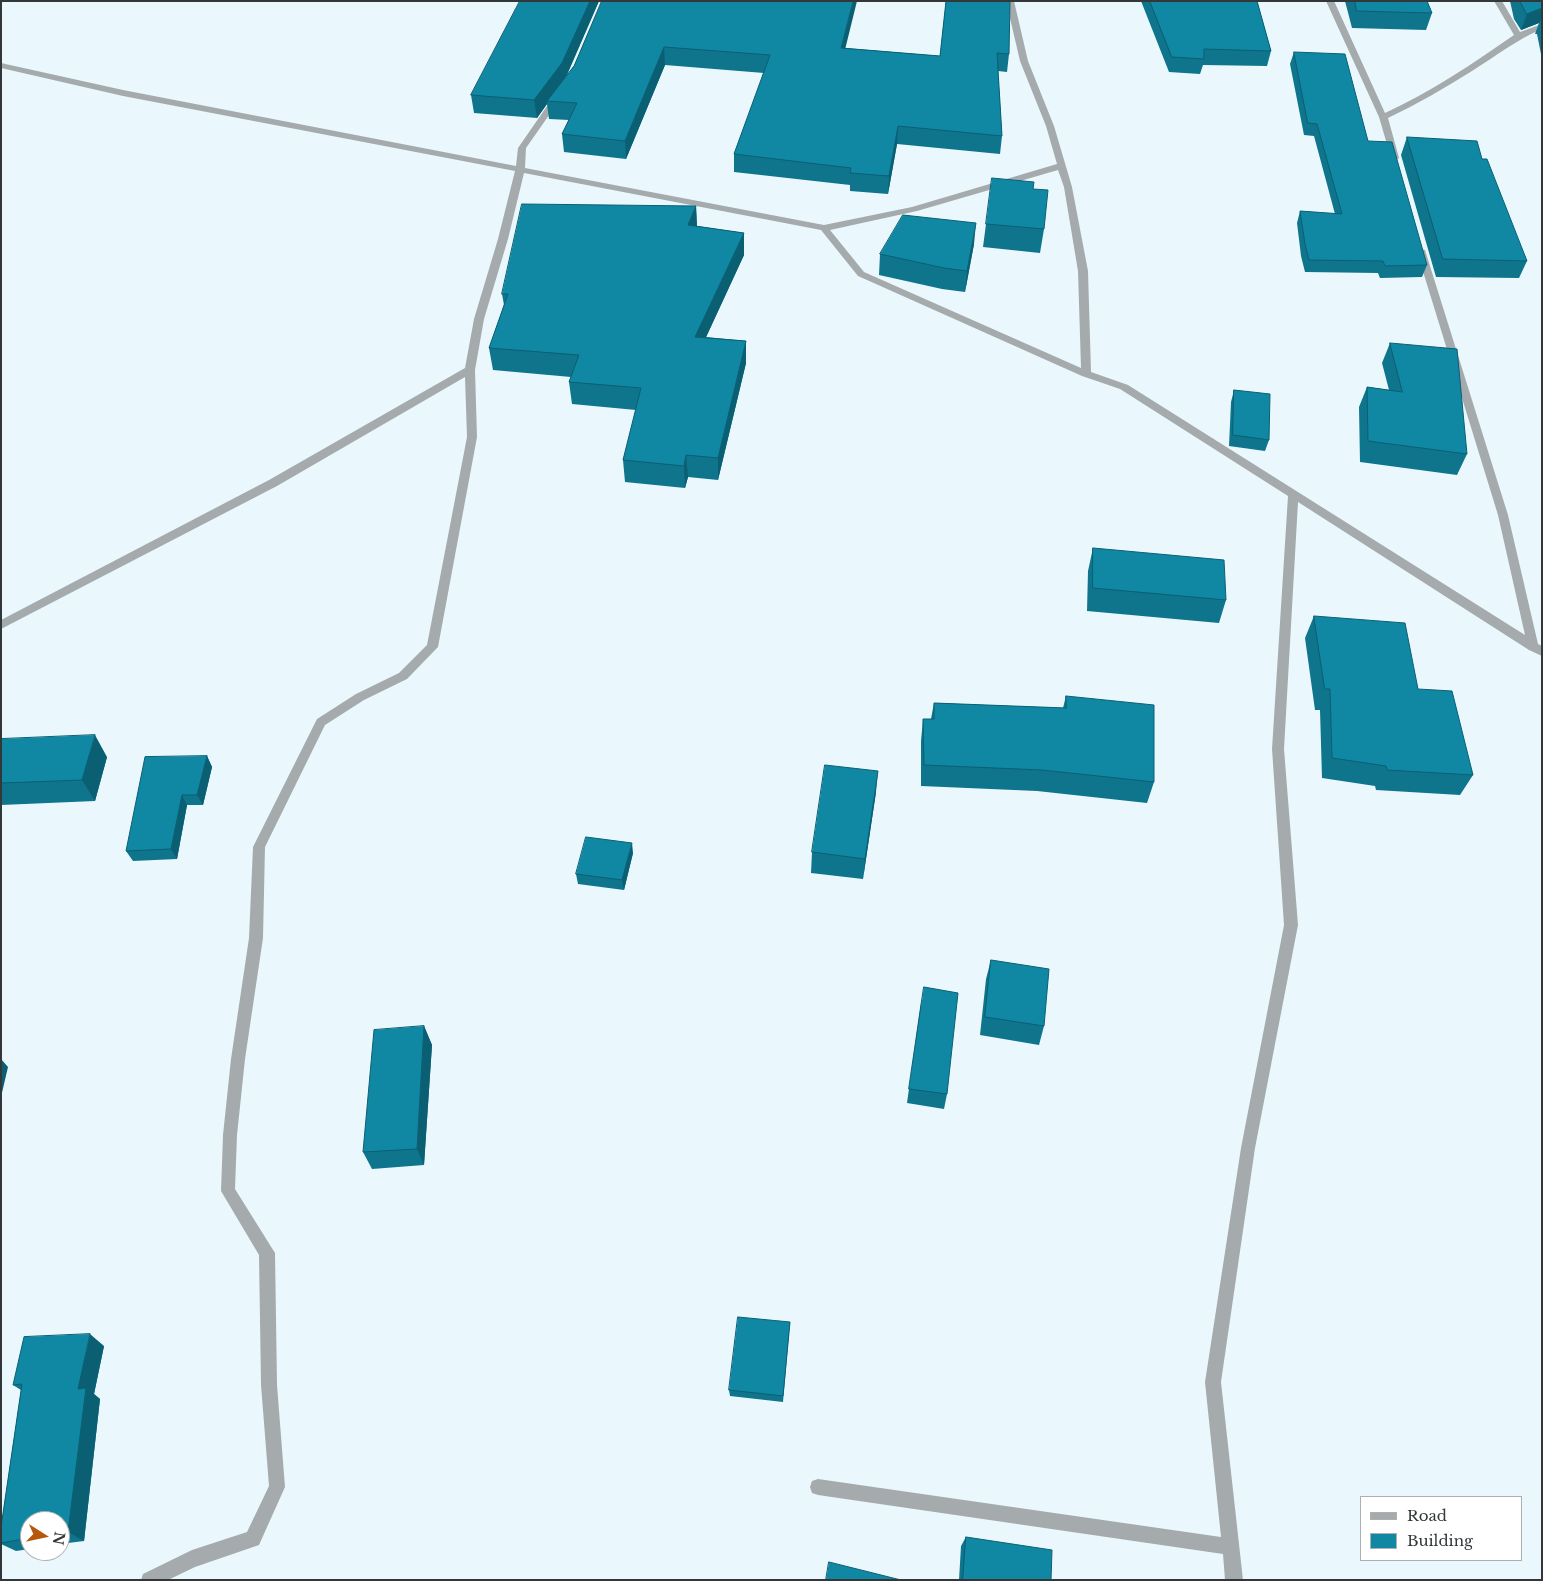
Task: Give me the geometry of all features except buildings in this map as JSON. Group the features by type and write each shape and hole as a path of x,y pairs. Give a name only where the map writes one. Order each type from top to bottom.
{"street":[{"path":"1010,1 1024,61 1050,126 1068,188 1083,271 1086,374"},
{"path":"1330,1 1383,116 1396,164"},
{"path":"1498,1 1518,36"},
{"path":"1383,116 1411,104 1518,36 1542,26"},
{"path":"1,66 123,93 824,228 870,220 948,201 1061,166"},
{"path":"149,1580 192,1559 253,1538 277,1487 269,1386 267,1253 228,1191 230,1135 238,1059 256,938 259,848 321,722 360,697 403,676 432,647 472,438 470,370 479,319 520,169 522,148 564,89"},
{"path":"824,228 861,274 1086,374 1124,387 1538,650"},
{"path":"1418,240 1440,316 1504,515 1538,650"},
{"path":"1,625 273,483 470,370"},
{"path":"1234,1580 1212,1382 1248,1148 1291,925 1278,749 1293,494"},
{"path":"818,1487 1231,1547"}]}
